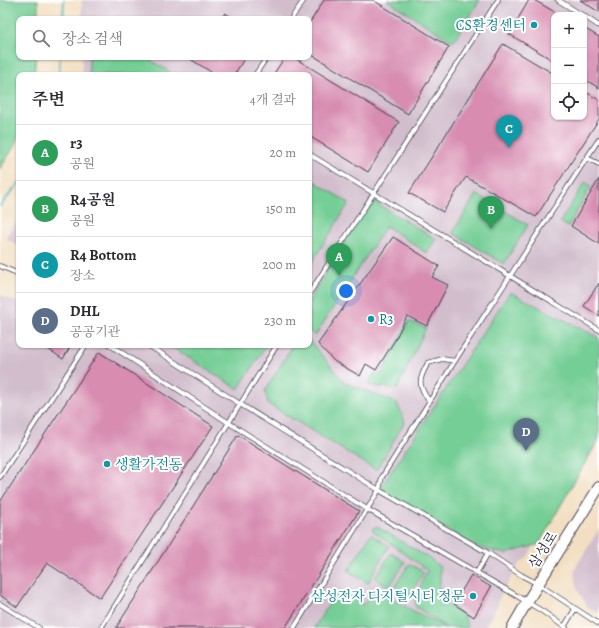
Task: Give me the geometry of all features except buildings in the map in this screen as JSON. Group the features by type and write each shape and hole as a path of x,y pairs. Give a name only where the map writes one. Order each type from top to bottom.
{"street":[{"name":"삼성로","path":"512,628 599,487"}],"lane":[{"path":"293,16 304,0"},
{"path":"312,289 498,0"},
{"path":"558,0 577,12"},
{"path":"587,18 599,26"},
{"path":"257,72 265,60"},
{"path":"294,628 379,490 382,477 455,361 598,141"},
{"path":"312,156 599,330"},
{"path":"587,158 599,164"},
{"path":"0,266 16,273"},
{"path":"0,477 84,348"},
{"path":"115,348 229,423 367,509 477,572 565,627 575,609"},
{"path":"153,348 379,490 488,553 599,624"},
{"path":"101,628 275,348"},
{"path":"430,401 422,392 420,377 428,363 442,359 455,361"},
{"path":"477,572 488,553"},
{"path":"0,604 39,628"}],"shaded area":[{"path":"82,0 599,0 599,442 526,559 519,564 498,600 498,605 484,628 0,628 0,295 16,302 16,348 312,348 312,72 82,72 82,60 312,60 312,16 82,16"},
{"path":"16,222 16,244 5,238"},
{"path":"599,529 599,614 587,606 577,589 574,570"}],"green space":[{"path":"0,0 38,0 38,16 16,16 16,60 36,60 34,72 16,72 16,142 0,169"},
{"path":"387,0 480,0 453,42"},
{"path":"89,60 150,60 170,72 89,72"},
{"path":"312,180 349,203 312,262"},
{"path":"585,182 591,186 568,227 560,222"},
{"path":"476,194 528,225 504,264 453,233"},
{"name":"R3","path":"371,200 436,239 427,253 386,226 315,336 312,334 312,295"},
{"path":"510,292 599,338 599,438 539,544 506,554 477,547 379,490"},
{"name":"R3","path":"409,321 426,328 397,389 368,385 374,374 382,373"},
{"path":"312,344 345,383 397,403 405,422 376,470 268,404 265,391 291,348 312,348"},
{"path":"174,348 265,348 238,389"},
{"path":"376,526 430,559 440,567 440,582 437,594 447,604 464,616 468,628 446,628 415,606 416,597 427,570 372,530"},
{"path":"371,534 389,546 368,583 348,571"},
{"path":"391,553 405,562 389,587 375,578"},
{"path":"409,564 424,572 408,598 393,589"},
{"path":"338,590 363,605 374,590 446,628 314,628"}],"waterway":[{"path":"63,16 64,0"},
{"path":"59,72 60,60"},
{"path":"0,206 16,187"}],"place":[{"name":"CS환경센터","path":"534,25"},
{"name":"R4 Bottom","path":"509,148"},
{"name":"R4공원","path":"491,229"},
{"name":"r3","path":"339,276"},
{"name":"R3","path":"371,319"},
{"name":"DHL","path":"526,451"},
{"name":"생활가전동","path":"107,464"},
{"name":"삼성전자 디지털시티 정문","path":"473,596"}]}
